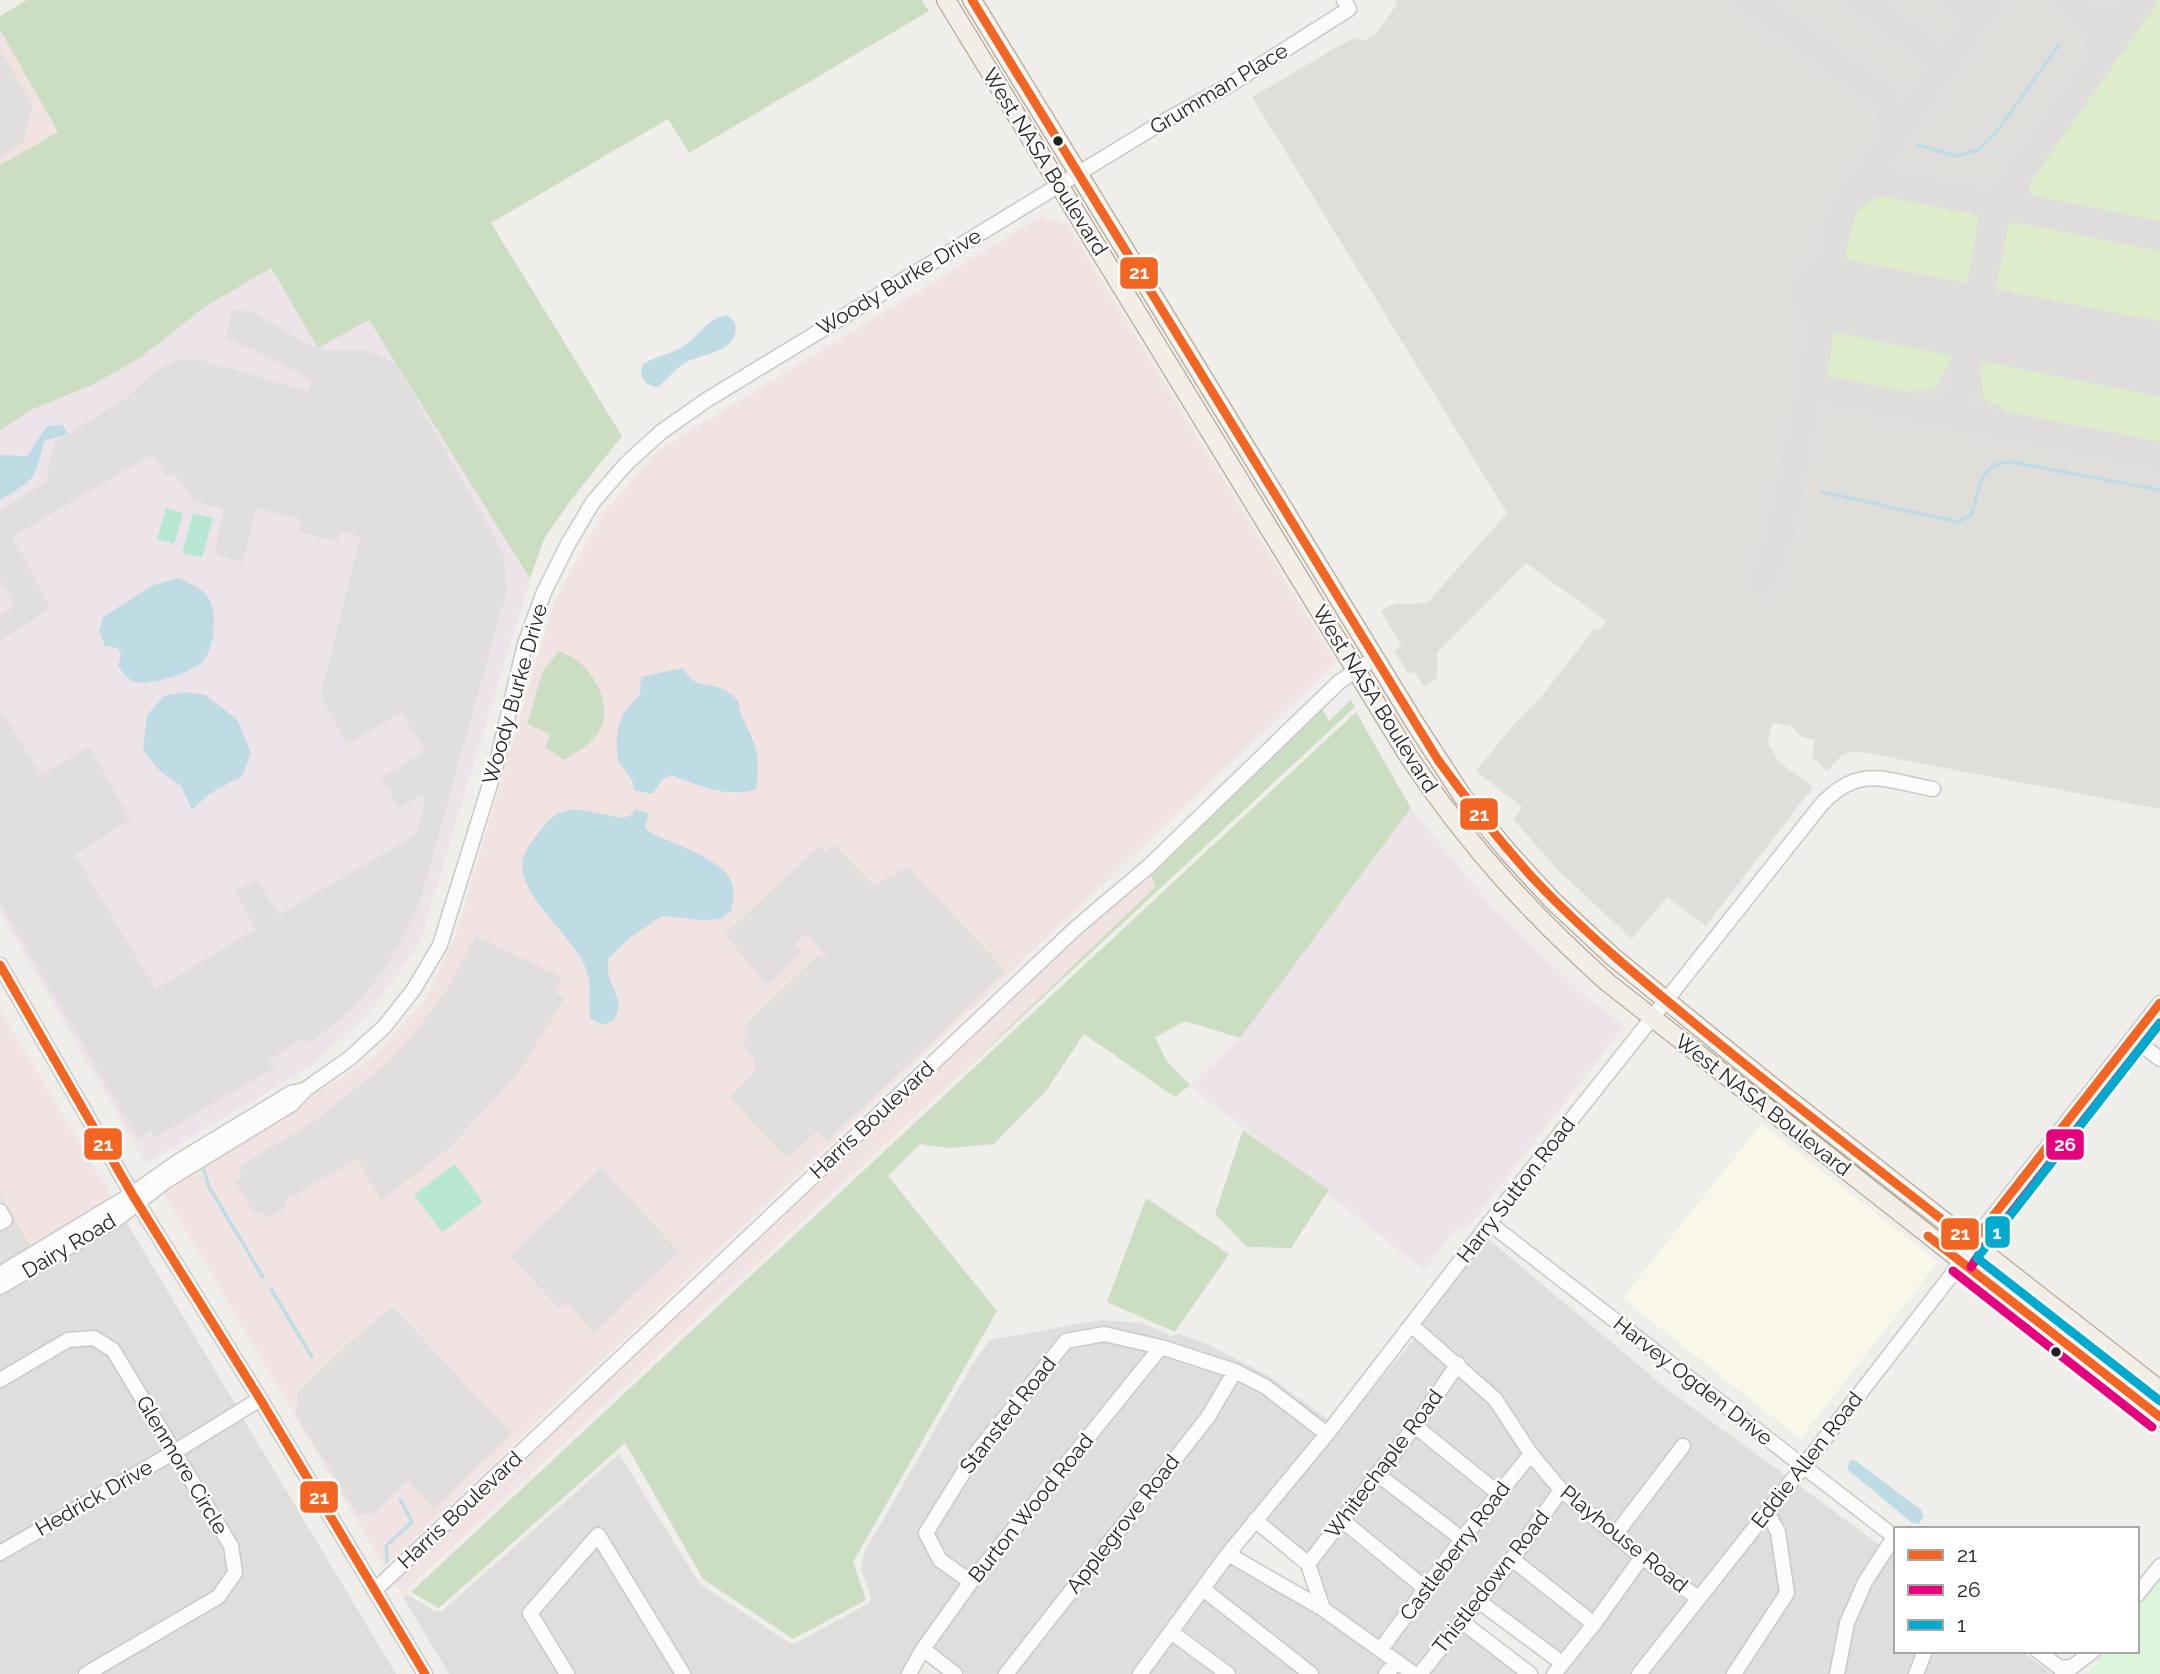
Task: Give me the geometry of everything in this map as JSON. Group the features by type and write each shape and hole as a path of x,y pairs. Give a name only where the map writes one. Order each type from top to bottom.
{"main road":[{"name":"West NASA Boulevard","path":"946,0 1355,670 1416,767 1479,854 1571,950 1652,1018 2160,1417"},
{"name":"West NASA Boulevard","path":"972,0 1451,779 1508,852 1572,919 1665,1000 2160,1390"},
{"path":"1264,519 1284,508"}],"street":[{"name":"Grumman Place","path":"1079,174 1161,123 1226,87 1349,9 1344,0"},
{"name":"Woody Burke Drive","path":"135,1199 179,1161 291,1093 306,1089 351,1058 385,1026 414,989 440,945 497,762 525,644 544,592 593,502 626,464 656,436 705,401 1079,174"},
{"name":"Harris Boulevard","path":"375,1590 1077,927 1149,866 1339,682 1375,658"},
{"name":"Harry Sutton Road","path":"1140,1674 1228,1554 1327,1434 1489,1223 1814,813 1838,787 1864,778 1933,789"},
{"path":"0,965 135,1199 260,1399 425,1674"},
{"name":"Eddie Allen Road","path":"1639,1674 1802,1468 1972,1243 2160,1003"},
{"path":"2133,1038 2160,1059"},
{"name":"Dairy Road","path":"0,1274 135,1199"},
{"name":"Dairy Road","path":"0,1287 117,1219 135,1199"},
{"path":"0,1211 5,1220 0,1223"},
{"name":"Harvey Ogden Drive","path":"1489,1223 1802,1468 1815,1474 1894,1536"},
{"name":"Playhouse Road","path":"1411,1325 1495,1399 1531,1454 1561,1490 1642,1557 1698,1598"},
{"name":"Stansted Road","path":"971,1582 940,1560 926,1533 973,1457 1066,1341 1104,1334 1161,1347 1235,1371 1266,1387 1327,1434"},
{"name":"Glenmore Circle","path":"0,1380 68,1340 94,1338 113,1350 231,1546 234,1573 218,1597 86,1674"},
{"name":"Burton Wood Road","path":"909,1674 923,1648 971,1582 1161,1347"},
{"name":"Whitechaple Road","path":"1308,1564 1415,1426 1458,1364"},
{"name":"Applegrove Road","path":"1006,1674 1208,1417 1235,1371"},
{"name":"Hedrick Drive","path":"0,1553 260,1399"},
{"path":"1415,1426 1498,1493"},
{"path":"1615,1535 1683,1446"},
{"name":"Castleberry Road","path":"1381,1649 1462,1539 1531,1454"},
{"path":"1377,1475 1462,1539"},
{"name":"Thistledown Road","path":"1420,1674 1512,1559 1561,1490"},
{"path":"1734,1674 1787,1593 1778,1532 1767,1512"},
{"path":"1255,1520 1308,1564 1323,1609"},
{"path":"1342,1520 1426,1589"},
{"path":"566,1674 530,1613 598,1535 683,1674"},
{"path":"1837,1674 1847,1623 1865,1582 1894,1538"},
{"path":"1228,1554 1323,1609 1414,1674"},
{"path":"1478,1600 1558,1668 1594,1624 1642,1557"},
{"path":"1512,1559 1594,1624"},
{"path":"2139,1592 2160,1566"},
{"path":"1203,1589 1311,1674"},
{"path":"1461,1620 1530,1674"},
{"path":"1171,1632 1228,1674"},
{"path":"923,1648 956,1674"},
{"path":"1916,1674 1924,1653"},
{"path":"2041,1653 2060,1668 2073,1667 2090,1653"},
{"path":"1386,1674 1397,1662"}],"shaded area":[{"path":"1396,0 2160,0 2160,809 1861,752 1850,752 1841,756 1827,771 1812,757 1815,740 1802,737 1790,725 1772,723 1768,743 1779,762 1813,787 1706,926 1667,897 1632,939 1560,872 1513,819 1522,807 1476,771 1515,723 1541,697 1594,629 1600,630 1606,621 1526,563 1437,653 1437,678 1424,687 1414,672 1408,673 1395,652 1401,644 1381,611 1394,604 1427,603 1507,513 1252,97 1354,37 1364,41 1377,33 1397,4"},
{"path":"0,30 58,132 0,165"},
{"path":"0,49 33,105 23,143 0,157"},
{"path":"1040,217 1067,224 1336,663 384,1567 163,1192 375,1056 426,998 456,934 555,599 604,512 657,451"},
{"path":"271,268 318,348 369,319 530,579 419,945 368,1014 310,1067 146,1164 0,913 0,430 31,410 92,385 140,358 206,306"},
{"path":"231,310 251,311 303,342 326,350 365,350 396,363 503,552 507,590 420,902 399,945 378,977 352,1009 309,1044 302,1039 269,1060 274,1068 154,1138 150,1131 138,1139 0,904 0,708 41,775 89,747 131,819 75,855 156,989 256,929 235,892 257,879 279,915 417,834 426,793 399,808 381,778 425,751 402,713 347,744 320,696 360,537 341,531 338,542 299,532 301,520 257,508 243,562 214,554 224,509 194,501 174,473 166,477 153,454 12,537 51,608 0,641 0,615 15,606 0,580 0,510 46,482 54,443 126,398 156,370 178,360 201,360 308,391 311,380 238,343 226,341"},
{"path":"1411,808 1493,908 1577,989 1624,1026 1465,1231 1458,1227 1424,1270 1190,1086 1240,1038"},
{"path":"835,845 873,885 908,867 1006,971 827,1141 817,1131 787,1159 729,1097 753,1073 755,1066 754,1060 746,1051 744,1042 749,1032 744,1026 818,955 823,960 827,957 806,934 795,944 802,952 767,986 725,934 819,846 825,852"},
{"path":"1151,876 1157,886 951,1083 408,1588 403,1597 393,1580 1080,930"},
{"path":"476,936 562,977 555,993 565,998 517,1075 450,1147 381,1201 358,1159 284,1201 287,1207 267,1218 263,1212 256,1216 235,1181 243,1176 238,1167 312,1123 386,1064 418,1029 445,992"},
{"path":"0,1009 113,1199 32,1248 0,1194"},
{"path":"1761,1124 1938,1262 1800,1439 1623,1298"},
{"path":"601,1167 679,1252 594,1333 567,1303 559,1308 510,1256"},
{"path":"0,1194 32,1248 0,1268 0,1229 11,1216 0,1199"},
{"path":"125,1220 237,1407 178,1443 118,1346 98,1333 0,1373 0,1293"},
{"path":"1486,1237 1668,1390 1788,1477 1697,1590 1623,1534 1691,1444 1682,1439 1614,1526 1565,1485 1535,1450 1499,1394 1419,1323"},
{"path":"393,1307 512,1434 434,1509 408,1481 375,1513 358,1515 296,1414 298,1392 353,1339"},
{"path":"1100,1320 1142,1323 1172,1336 1179,1334 1207,1344 1269,1376 1330,1421 1326,1426 1160,1339 1065,1336 920,1530 963,1584 915,1649 902,1674 691,1674 600,1527 590,1533 522,1611 559,1674 449,1674 403,1597 407,1594 436,1612 442,1611 619,1454 700,1584 791,1644 796,1643 869,1603 871,1598 861,1569 865,1551 972,1365 990,1340"},
{"path":"1416,1337 1450,1366 1410,1423 1307,1556 1263,1519"},
{"path":"1103,1340 1150,1350 970,1574 945,1556 932,1532 978,1460 1069,1346"},
{"path":"92,1343 108,1354 168,1450 0,1547 0,1386 69,1345"},
{"path":"1162,1354 1226,1374 1203,1414 999,1674 965,1674 931,1647 979,1580"},
{"path":"1459,1373 1490,1403 1523,1454 1497,1485 1423,1425"},
{"path":"1237,1379 1262,1392 1318,1435 1133,1674 1013,1674"},
{"path":"242,1417 396,1674 97,1674 221,1602 237,1544 184,1453"},
{"path":"1415,1435 1490,1494 1461,1531 1385,1473"},
{"path":"173,1459 225,1548 228,1572 214,1593 75,1674 0,1674 0,1560"},
{"path":"1530,1463 1553,1491 1507,1556 1452,1621 1417,1669 1389,1648 1466,1542"},
{"path":"1377,1483 1454,1541 1425,1580 1350,1519"},
{"path":"1797,1484 1881,1546 1831,1674 1741,1674 1792,1595 1774,1512"},
{"path":"1562,1498 1634,1558 1593,1615 1520,1557"},
{"path":"1765,1522 1772,1535 1781,1592 1728,1674 1646,1674"},
{"path":"1342,1529 1418,1590 1380,1641 1328,1605 1315,1565"},
{"path":"597,1545 676,1674 574,1674 537,1613"},
{"path":"1890,1553 1894,1556 1894,1653 1918,1653 1910,1674 1843,1674 1852,1624 1870,1584"},
{"path":"1229,1562 1319,1616 1322,1615 1388,1663 1379,1674 1321,1674 1211,1588"},
{"path":"1643,1565 1689,1600 1631,1674 1561,1674"},
{"path":"1512,1567 1586,1625 1562,1655 1486,1598"},
{"path":"1204,1598 1301,1674 1239,1674 1179,1631"},
{"path":"1461,1629 1519,1674 1427,1674"},
{"path":"1172,1641 1218,1674 1147,1674"},
{"path":"1931,1653 2025,1653 2052,1674 1922,1674"}],"green space":[{"path":"27,0 922,0 929,11 689,153 668,119 491,223 622,436 544,539 530,579 369,320 318,348 271,268 206,306 140,358 92,385 31,410 0,430 0,165 58,132 0,30 0,16"},
{"path":"2155,0 2160,0 2160,232 2068,212 2050,206 2029,189 2036,166"},
{"path":"1878,191 1953,206 1977,217 1976,260 1962,301 1863,281 1847,273 1842,251 1847,226 1860,204"},
{"path":"2035,222 2160,244 2160,339 1992,306 1994,264 2009,224"},
{"path":"1854,317 1955,337 1953,355 1935,389 1865,390 1829,378 1824,360 1827,340 1837,325"},
{"path":"1984,342 2160,377 2160,448 2021,418 1983,398 1980,360"},
{"path":"166,508 183,513 174,544 157,539"},
{"path":"193,513 213,518 202,558 182,553"},
{"path":"559,651 576,659 591,674 600,691 604,710 601,728 594,738 564,760 545,747 550,734 527,724 543,671"},
{"path":"1351,700 1355,707 951,1083 1156,886 1151,876 1322,709 1329,721"},
{"path":"1356,712 1411,808 1240,1038 1185,1021 1155,1037 1166,1060 1190,1085 1175,1097 1084,1034 1046,1091 994,1144 949,1148 920,1144 888,1176 997,1311 853,1562 866,1600 793,1639 703,1579 625,1443 439,1608 411,1592"},
{"path":"1243,1130 1329,1190 1291,1248 1247,1247 1215,1214"},
{"path":"455,1164 483,1202 442,1232 414,1195"},
{"path":"1146,1198 1229,1254 1175,1332 1107,1302"},
{"path":"2160,1575 2160,1674 2082,1674 2090,1671 2104,1653 2139,1653 2139,1602"}],"water":[{"path":"727,315 735,322 735,332 726,346 683,364 658,387 643,380 643,364 680,348 715,319"},
{"path":"62,425 68,434 44,441 32,478 0,500 0,457 27,456 47,426"},
{"path":"177,578 192,584 209,598 214,626 208,652 200,664 177,675 157,681 133,681 118,666 121,655 118,648 105,646 99,631 103,617 151,586"},
{"path":"683,668 696,682 723,689 738,700 756,750 756,789 723,792 671,775 663,779 652,794 634,790 632,781 617,755 617,736 622,716 640,695 641,677"},
{"path":"184,692 205,695 237,719 251,753 242,776 209,794 192,810 181,786 159,770 143,750 147,715 164,696"},
{"path":"576,809 623,818 631,815 635,809 649,813 645,828 709,860 727,875 733,886 731,911 721,919 662,916 629,938 608,959 608,974 618,1007 614,1020 603,1025 590,1018 589,983 584,964 529,889 522,863 530,844 550,820 558,814"},
{"path":"1850,1460 1856,1461 1921,1510 1924,1516 1919,1524 1911,1522 1847,1469"}],"waterway":[{"path":"1918,145 1957,156 1978,150 1995,134 2059,45"},
{"path":"1822,492 1958,522 1971,515 1982,479 1986,472 2000,463 2012,462 2160,490"},
{"path":"204,1170 209,1187 263,1277"},
{"path":"271,1289 312,1357"},
{"path":"387,1562 386,1546 412,1522 400,1499"}],"taxiway":[{"path":"1749,0 1884,97 1892,114 1890,145"},
{"path":"1860,0 1930,50 1938,67 1937,77"},
{"path":"1953,0 1972,8 1991,2"},
{"path":"1762,580 1778,543 1810,388 1835,230 1843,207 1992,0"},
{"path":"2064,0 2088,18"},
{"path":"1932,412 1957,396 1962,386 1997,204 2141,0"},
{"path":"2096,63 2099,39 2088,18 2114,20 2136,8"},
{"path":"1853,194 1874,181 1889,182 2160,236"},
{"path":"1810,388 2160,457"}],"runway":[{"path":"1826,293 2160,359"}],"transit line":[{"name":"21","path":"972,0 1438,760 1531,876 1572,918 1638,976 1771,1086 1972,1243 2160,1003"},
{"name":"21","path":"0,965 132,1194 260,1399 425,1674"},
{"name":"26","path":"1971,1267 2160,1023"},
{"name":"1","path":"2160,1023 1977,1258 2160,1401"},
{"name":"21","path":"1928,1236 2160,1417"},
{"name":"26","path":"1953,1271 2152,1427"}]}
